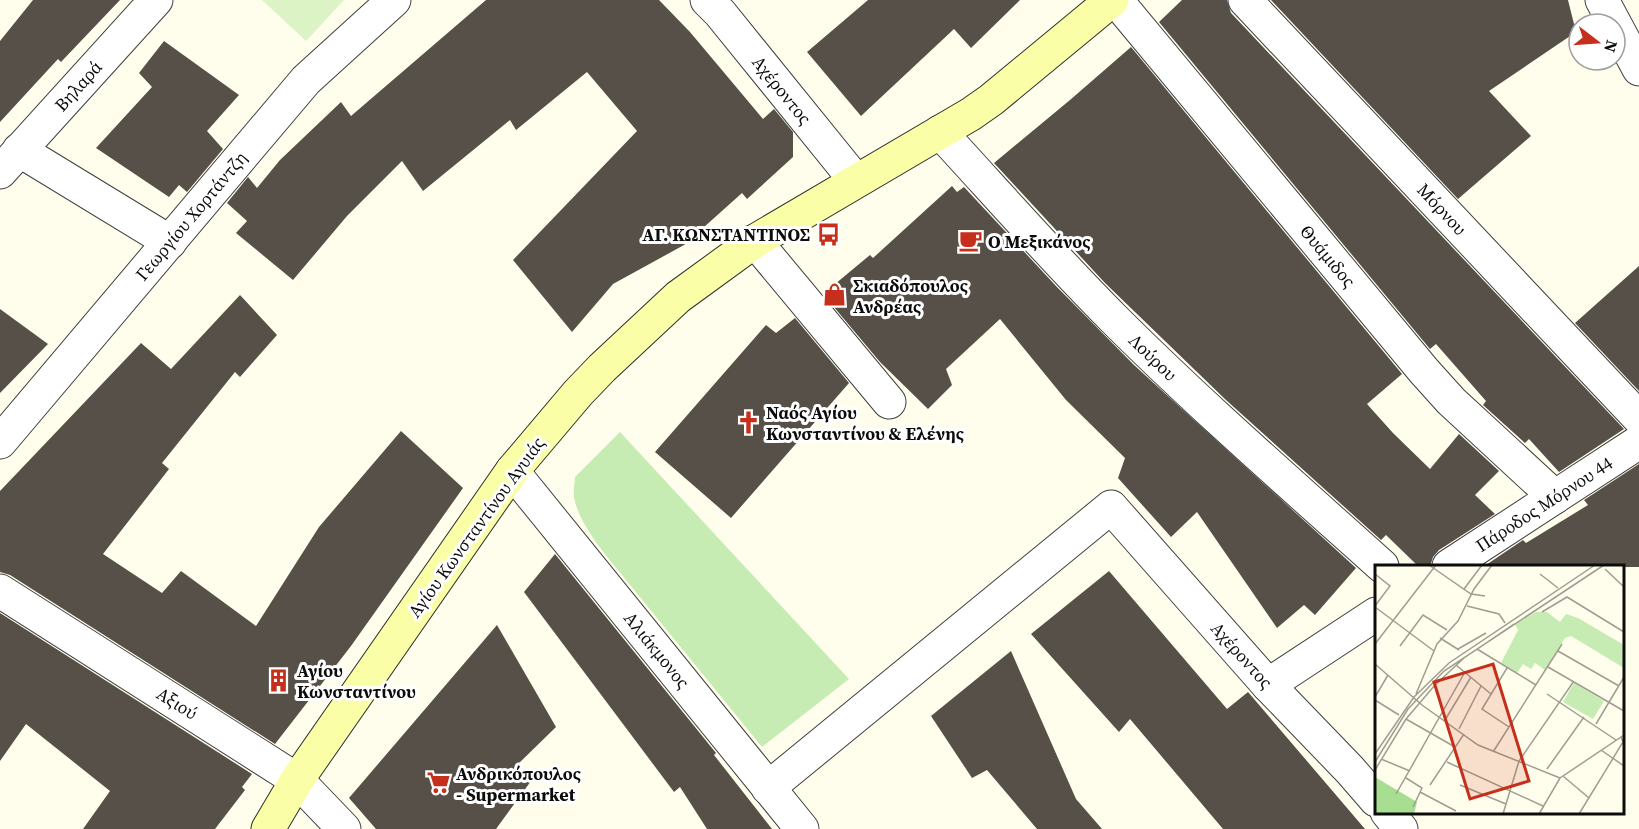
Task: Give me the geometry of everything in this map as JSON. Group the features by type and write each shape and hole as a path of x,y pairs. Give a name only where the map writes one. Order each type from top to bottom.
{"main road":[{"name":"Αγίου Κωνσταντίνου Αγυιάς","path":"268,829 297,780 512,471 578,393 626,345 678,297 755,242 990,100 1114,0"}],"street":[{"name":"Βηλαρά","path":"10,161 156,0"},
{"name":"Γεωργίου Χορτάντζη","path":"0,442 306,80 394,0"},
{"name":"Θυάμιδος","path":"1114,0 1424,371 1451,401 1555,496"},
{"name":"Μόρνου","path":"1245,0 1639,418"},
{"path":"1602,0 1639,69"},
{"name":"Αχέροντος","path":"721,4 856,181"},
{"name":"Λούρου","path":"940,132 1048,251 1114,319 1218,418 1380,565"},
{"path":"10,161 170,242"},
{"path":"755,242 889,402"},
{"name":"Πάροδος Μόρνου 44","path":"1452,565 1639,442"},
{"name":"Αλιάκμονος","path":"512,471 802,829"},
{"name":"Αχέροντος","path":"768,788 1111,507 1268,685 1375,798"},
{"name":"Αξιού","path":"0,591 297,780 344,829"},
{"path":"1268,685 1375,615"},
{"path":"1388,814 1401,829"}],"green space":[{"path":"262,0 344,0 306,41"},
{"path":"620,432 849,679 762,747 604,553 578,512 574,497 575,477"}],"building":[{"path":"33,0 120,0 61,62 58,59 0,122 0,41"},
{"path":"486,0 659,0 690,32 763,119 774,109 793,132 793,157 747,199 742,193 684,245 613,284 572,332 513,260 637,131 587,72 516,130 510,120 423,191 402,161 347,216 293,280 236,233 247,221 227,203 248,177 257,188 280,160 341,102 351,116"},
{"path":"868,0 1020,0 971,48 954,29 861,116 807,52"},
{"path":"1182,0 1227,0 1231,13 1624,429 1559,472 1529,439 1525,443 1483,405 1486,401 1436,344 1430,349 1159,22"},
{"path":"1271,0 1568,0 1571,12 1567,12 1567,38 1489,91 1531,136 1458,199"},
{"path":"164,41 239,95 207,131 223,149 187,192 179,185 169,197 96,148 152,87 139,73"},
{"path":"1131,47 1402,374 1367,404 1430,469 1459,434 1499,471 1475,495 1495,514 1439,550 1433,557 1431,565 1417,565 1386,535 1381,540 1226,400 1105,283 994,163"},
{"path":"952,186 957,192 964,187 1056,286 1134,365 1356,568 1315,615 1304,605 1277,628 1197,512 1171,537 1118,478 1125,458 1066,400 1000,319 946,369 952,385 928,409 880,362 823,294 870,255 873,258"},
{"path":"1639,266 1639,391 1575,323"},
{"path":"240,295 277,335 240,377 235,372 162,463 169,469 103,554 162,593 181,571 256,626 319,527 401,431 463,488 351,646 275,744 10,575 0,572 0,491 141,343 171,369"},
{"path":"0,309 48,344 0,393"},
{"name":"Ναός Αγίου Κωνσταντίνου & Ελένης","path":"795,318 849,383 731,518 655,452 766,325 776,333"},
{"path":"1639,464 1639,567 1624,567 1624,565 1486,565 1523,540 1526,543 1588,505 1584,500"},
{"path":"555,554 716,753 714,755 772,829 707,829 680,787 674,792 524,592"},
{"path":"1109,571 1227,709 1248,692 1365,829 1223,829 1130,719 1119,732 1031,634"},
{"path":"0,613 252,774 242,787 245,790 215,829 83,829 110,791 26,724 0,761"},
{"path":"497,625 556,727 515,767 531,781 496,829 376,829 349,798"},
{"path":"1011,651 1076,799 1102,829 1037,829 987,770 972,778 931,716"}],"place":[{"name":"ΑΓ. ΚΩΝΣΤΑΝΤΙΝΟΣ","path":"828,234"},
{"name":"Ο Μεξικάνος","path":"970,241"},
{"name":"Σκιαδόπουλος Ανδρέας","path":"835,295"},
{"name":"Ναός Αγίου Κωνσταντίνου & Ελένης","path":"748,422"},
{"name":"Αγίου Κωνσταντίνου","path":"279,680"},
{"name":"Ανδρικόπουλος - Supermarket","path":"438,783"}]}
